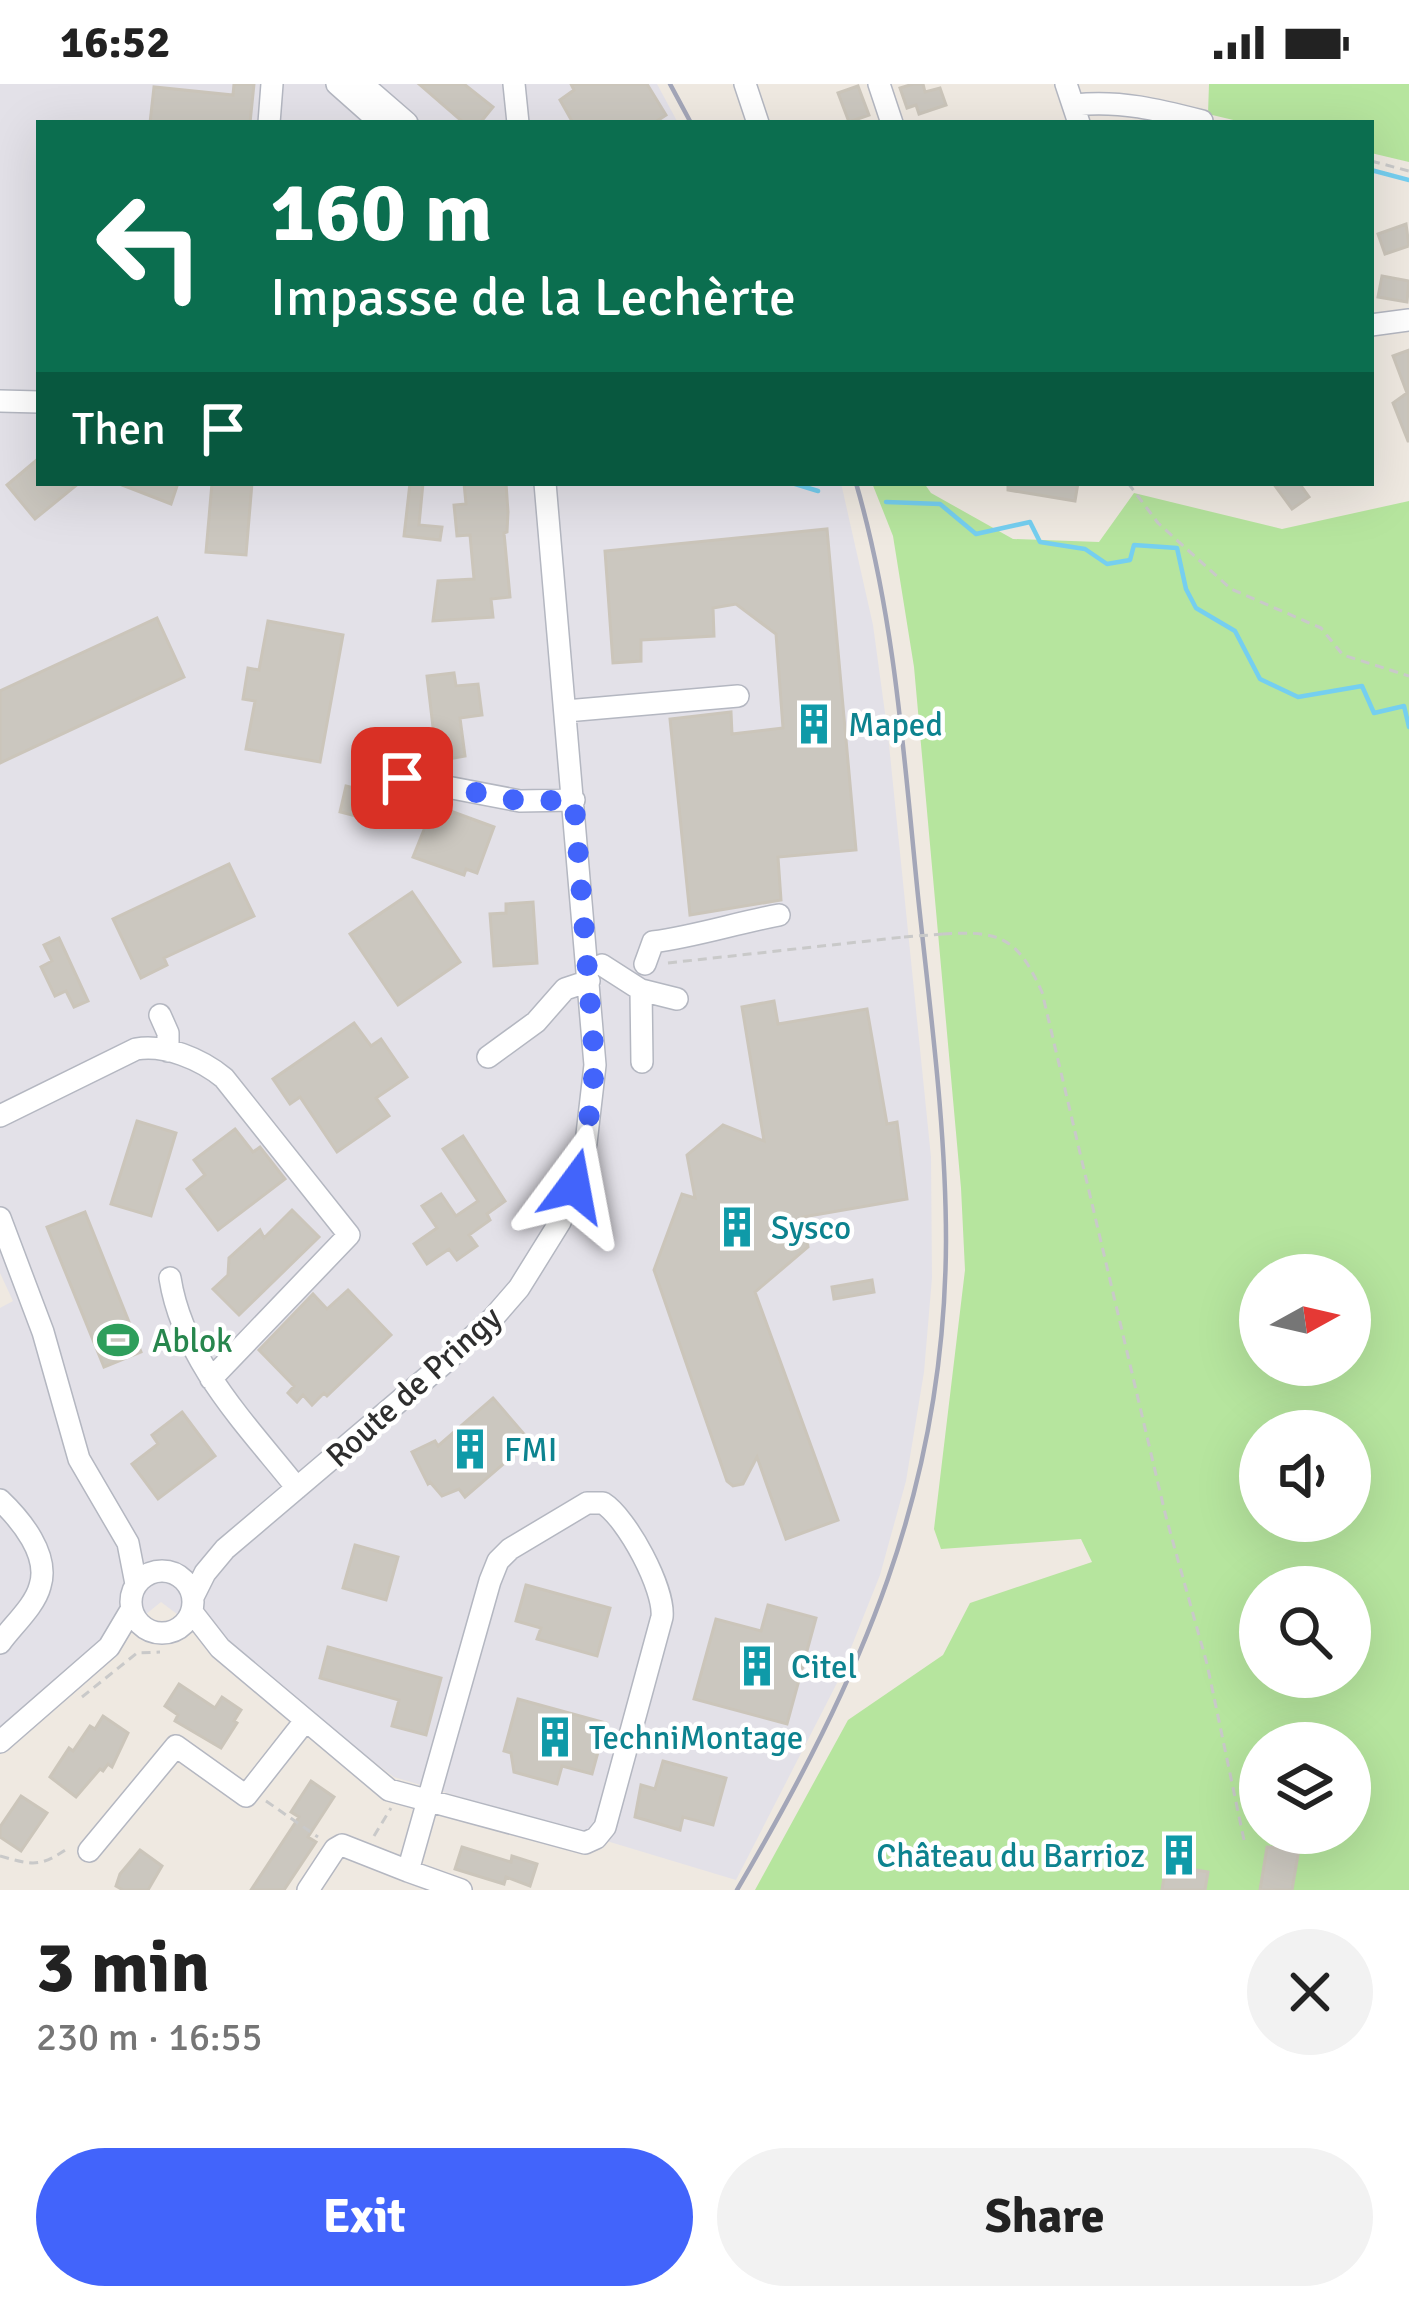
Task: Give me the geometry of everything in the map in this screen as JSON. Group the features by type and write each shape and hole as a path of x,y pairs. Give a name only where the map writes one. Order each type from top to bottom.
{"street":[{"path":"269,120 272,84"},
{"path":"337,84 378,120"},
{"path":"362,84 404,120"},
{"path":"514,84 518,120"},
{"path":"745,84 757,120"},
{"path":"880,84 891,120"},
{"path":"1074,104 1143,95 1200,120"},
{"path":"1374,325 1409,320"},
{"path":"0,401 36,402"},
{"name":"Route de Pringy","path":"193,1605 205,1574 225,1549 493,1318 519,1288 560,1222 580,1164 595,1065 593,970 545,486"},
{"path":"566,711 738,696"},
{"path":"400,778 520,801 574,800"},
{"path":"488,1057 536,1022 565,989 593,970 655,964 652,942 706,935 779,915"},
{"path":"593,970 677,999"},
{"path":"640,990 642,1062"},
{"path":"160,1015 168,1033 168,1051"},
{"path":"0,1116 136,1049 168,1051 211,1067 224,1078 349,1235 211,1378"},
{"path":"0,1218 43,1332 79,1459 128,1543 136,1584 131,1610 110,1647"},
{"path":"170,1279 186,1329 211,1378 297,1488"},
{"path":"0,1500 34,1544 43,1569 40,1589 0,1643"},
{"path":"128,1543 170,1573 220,1648 399,1794 429,1803 578,1843 596,1838 605,1827 663,1604 660,1591 608,1505 587,1503 516,1544 498,1561 429,1803 408,1871"},
{"name":"Route de Pringy","path":"170,1573 225,1549"},
{"path":"136,1584 148,1574 170,1573"},
{"path":"0,1742 110,1647 147,1630 174,1631 193,1605"},
{"path":"131,1610 147,1630"},
{"path":"174,1631 220,1648"},
{"path":"89,1851 176,1747 246,1796 305,1720"},
{"path":"308,1890 335,1849 344,1845 461,1890"}],"path":[{"path":"1374,162 1409,171"},
{"path":"1130,486 1158,523 1231,589 1321,628 1343,655 1409,676"},
{"path":"655,964 943,934 990,934 1009,941 1025,956 1042,992 1157,1481 1207,1664 1239,1816"},
{"path":"73,1705 137,1653 160,1652"},
{"path":"250,1790 335,1849"},
{"path":"364,1853 399,1794"},
{"path":"0,1856 33,1865 73,1845 89,1851"}],"shaded area":[{"path":"0,84 657,84 676,120 36,120 36,486 842,486 873,625 888,735 931,1157 932,1278 924,1372 906,1481 880,1575 837,1683 736,1880 394,1777 161,1602 0,1732 0,1308 13,1301 0,1273"}],"green space":[{"path":"1209,84 1409,84 1409,162 1374,154 1374,120 1233,120 1208,114"},
{"path":"873,486 926,486 1013,539 1099,542 1134,493 1282,529 1409,501 1409,1890 755,1890 848,1720 943,1655 970,1603 1092,1562 1081,1539 941,1549 934,1529 965,1270 914,667 893,536"}],"building":[{"path":"234,84 254,84 250,120 150,120 154,87 233,95"},
{"path":"419,84 464,84 493,107 482,120 461,120"},
{"path":"571,84 647,84 666,115 658,120 571,120 560,100 574,90"},
{"path":"923,84 925,92 940,88 946,105 919,114 916,105 907,108 900,88"},
{"path":"858,86 869,115 848,120 838,93"},
{"path":"1406,224 1409,246 1385,254 1378,234"},
{"path":"1382,276 1409,281 1407,302 1378,297"},
{"path":"1409,350 1408,441 1393,403 1407,393 1393,356"},
{"path":"36,461 36,486 75,486 35,519 7,485"},
{"path":"125,486 177,486 171,504"},
{"path":"212,486 252,486 246,555 206,552"},
{"path":"410,486 423,486 419,525 442,527 440,540 404,536"},
{"path":"464,486 506,486 504,533 510,597 491,599 493,617 433,621 438,581 474,579 470,535 457,536 454,505 466,504"},
{"path":"1008,486 1078,486 1075,501 1008,490"},
{"path":"1275,486 1301,486 1309,497 1292,509"},
{"name":"Maped","path":"827,529 856,850 778,857 781,900 690,915 670,719 731,712 732,734 783,728 776,634 736,604 713,608 714,636 641,640 641,661 613,663 605,551"},
{"path":"157,618 184,677 0,763 0,691"},
{"path":"268,621 343,635 320,762 246,749 255,701 243,699 248,668 259,670"},
{"path":"454,673 456,686 478,684 482,715 460,718 465,756 437,761 427,676"},
{"path":"346,786 393,798 387,824 340,812"},
{"path":"434,805 494,827 477,873 466,869 464,875 413,857"},
{"path":"229,864 254,916 164,958 167,965 141,978 113,919"},
{"path":"412,892 460,962 398,1005 350,934"},
{"path":"533,902 537,963 494,966 490,914 506,913 506,904"},
{"path":"59,938 88,1001 74,1007 66,991 55,996 41,967 52,961 44,945"},
{"name":"Sysco","path":"774,1001 778,1024 867,1009 887,1124 897,1122 907,1199 803,1217 808,1247 755,1292 838,1520 786,1539 757,1457 743,1484 733,1486 727,1481 654,1270 682,1194 695,1198 687,1155 723,1125 764,1141 742,1007"},
{"path":"354,1023 371,1046 381,1039 407,1077 376,1098 389,1116 337,1152 300,1097 290,1104 273,1079"},
{"path":"137,1121 176,1133 151,1216 111,1204"},
{"path":"235,1129 253,1152 260,1147 285,1179 218,1230 187,1189 205,1175 194,1160"},
{"path":"463,1136 505,1201 469,1235 477,1246 457,1260 449,1249 427,1264 414,1244 437,1228 422,1206 441,1194 456,1216 478,1201 443,1149"},
{"path":"292,1210 319,1237 239,1315 213,1289 228,1275 229,1258 260,1230 264,1238"},
{"path":"85,1212 141,1352 104,1367 47,1227"},
{"path":"872,1280 874,1292 834,1299 832,1287"},
{"path":"348,1290 391,1335 327,1396 324,1393 312,1405 303,1395 297,1402 288,1393 294,1386 259,1350 313,1294 327,1309"},
{"name":"FMI","path":"493,1398 530,1441 465,1497 459,1489 442,1496 428,1484 412,1452 435,1441 438,1446"},
{"path":"182,1412 215,1456 158,1499 132,1464 158,1444 152,1435"},
{"path":"355,1545 398,1557 386,1600 343,1588"},
{"path":"526,1585 610,1608 597,1656 537,1639 541,1628 516,1621"},
{"name":"Citel","path":"768,1605 816,1618 787,1724 694,1699 716,1619 761,1631"},
{"path":"328,1647 441,1678 426,1735 392,1726 399,1700 320,1678"},
{"path":"179,1684 215,1708 222,1697 241,1710 221,1748 175,1721 178,1715 165,1706"},
{"name":"TechniMontage","path":"518,1699 606,1723 592,1774 562,1766 557,1784 514,1772 511,1753 504,1751"},
{"path":"103,1716 128,1733 112,1767 108,1764 100,1769 76,1797 50,1777 69,1748 73,1751"},
{"path":"663,1761 726,1778 713,1825 683,1817 680,1830 635,1817 641,1785 655,1789"},
{"path":"311,1781 334,1797 308,1837 316,1842 284,1890 251,1890 299,1817 291,1812"},
{"path":"21,1796 47,1813 21,1851 0,1837 0,1827"},
{"name":"Château du Barrioz","path":"1170,1838 1194,1841 1190,1869 1208,1872 1205,1890 1162,1890"},
{"path":"462,1847 511,1862 512,1856 537,1864 530,1886 506,1877 504,1884 455,1869"},
{"path":"140,1850 162,1866 148,1890 123,1890 116,1886 120,1874"},
{"path":"1266,1854 1298,1854 1292,1890 1260,1890"}],"waterway":[{"path":"1374,171 1409,180"},
{"path":"802,486 818,491"},
{"path":"886,502 940,504 976,534 1030,522 1040,542 1085,549 1107,564 1130,560 1134,545 1177,548 1186,589 1196,608 1235,631 1260,679 1298,697 1362,686 1374,713 1404,706 1409,727"}],"railway":[{"path":"670,84 689,120"},
{"path":"737,1890 822,1734 888,1580 930,1418 942,1332 946,1241 936,1068 896,688 880,585 857,486"}],"place":[{"name":"Maped","path":"814,724"},
{"name":"Sysco","path":"737,1227"},
{"name":"Ablok","path":"118,1340"},
{"name":"FMI","path":"470,1449"},
{"name":"Citel","path":"757,1666"},
{"name":"TechniMontage","path":"555,1737"},
{"name":"Château du Barrioz","path":"1179,1855"}],"route":[{"path":"402,778 520,801 574,800 595,1065 586,1143 574,1186"}]}
